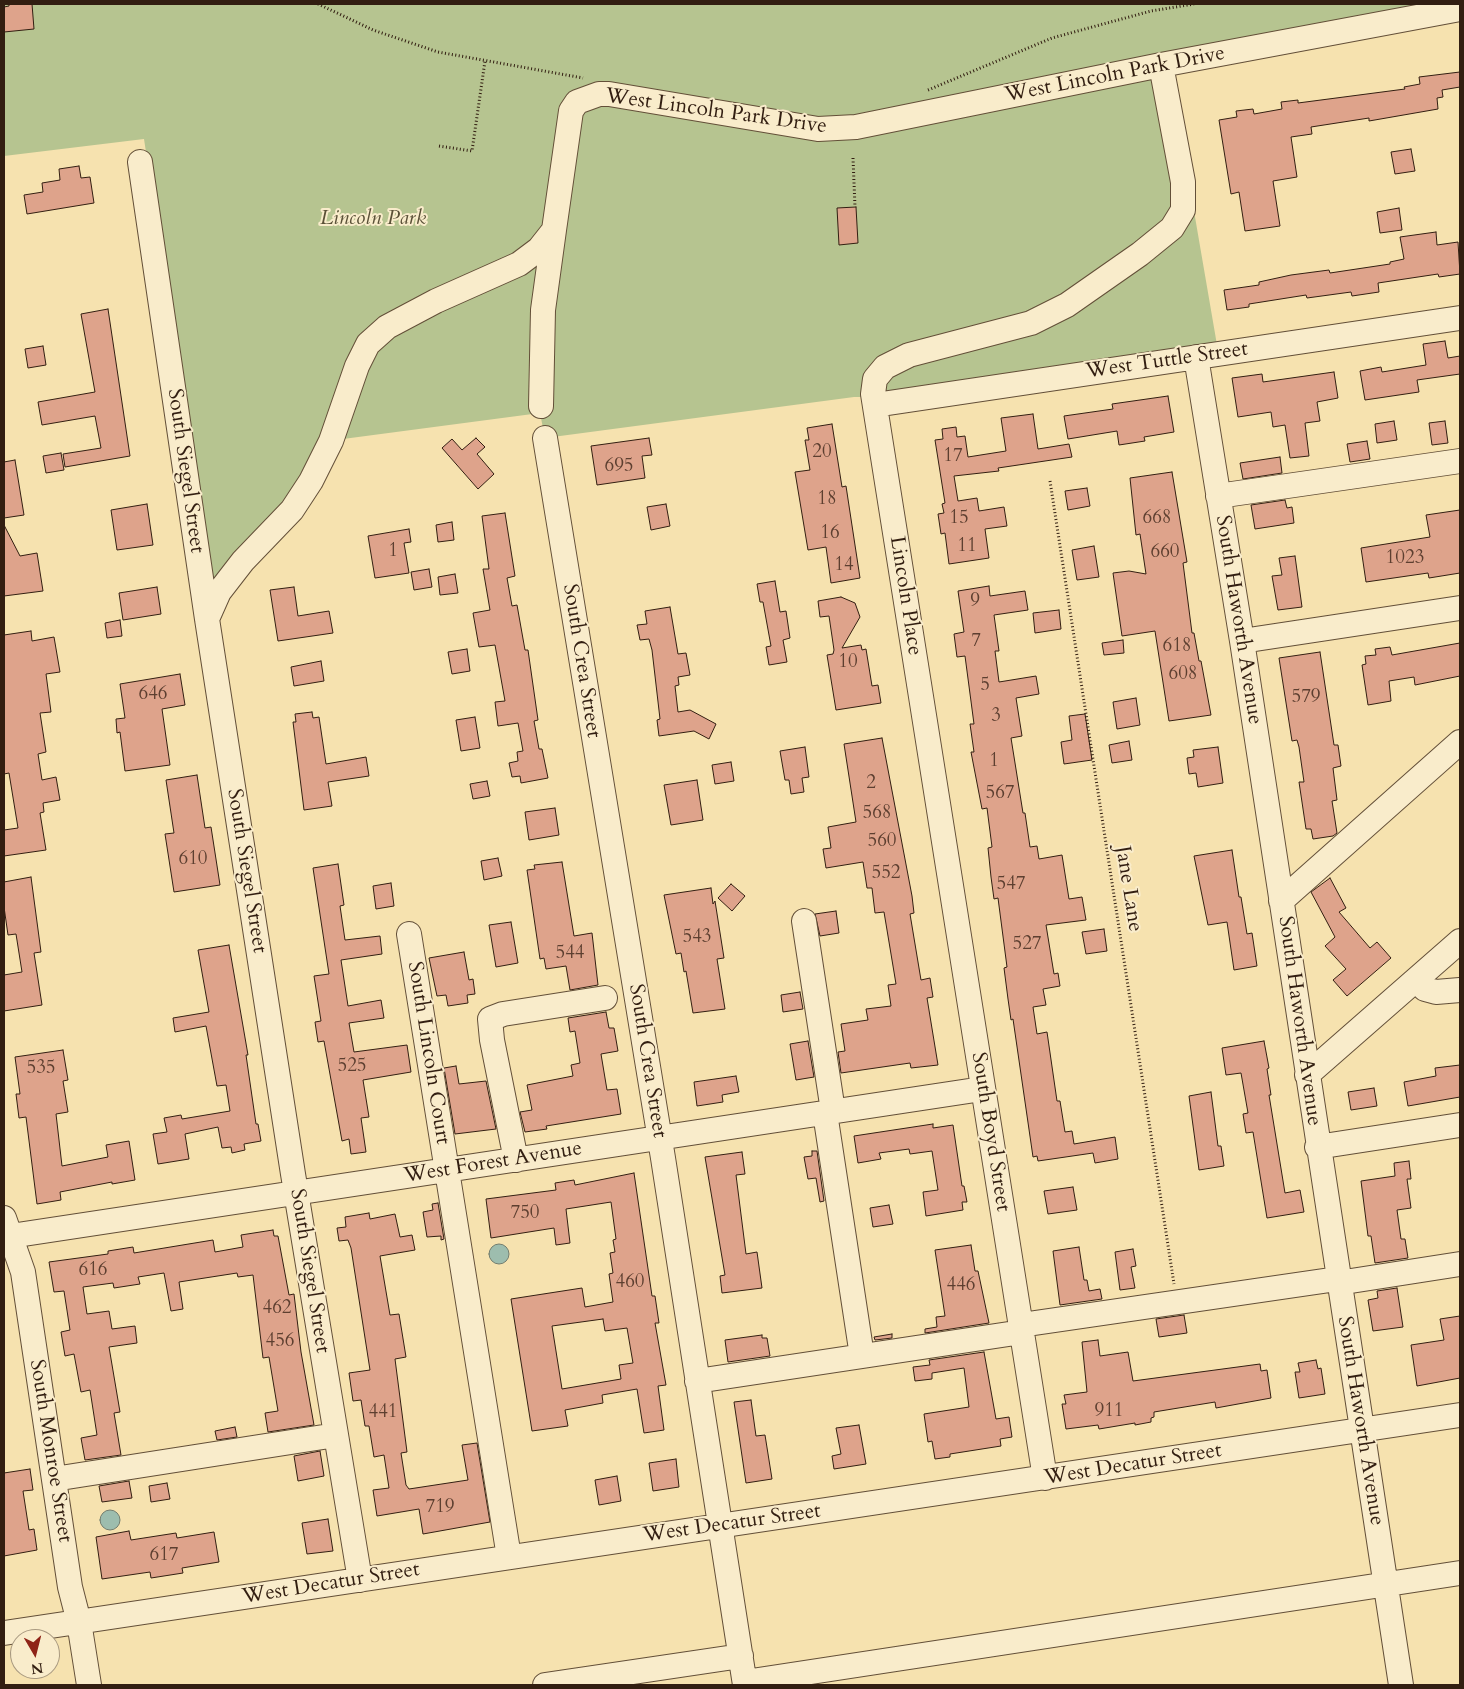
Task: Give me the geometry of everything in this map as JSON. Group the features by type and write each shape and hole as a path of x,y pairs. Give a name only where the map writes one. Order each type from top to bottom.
{"street":[{"name":"West Lincoln Park Drive","path":"541,406 543,310 571,111 577,102 588,97 609,94 800,126 836,129 1460,9"},
{"path":"875,405 875,379 885,367 908,354 1031,323 1067,305 1140,254 1172,228 1182,210 1183,182 1161,65"},
{"name":"South Siegel Street","path":"140,162 207,619 296,1194 360,1580"},
{"path":"207,619 220,592 237,569 292,510 311,481 331,441 357,366 368,344 396,322 436,301 519,264 538,249 554,230"},
{"name":"West Tuttle Street","path":"875,405 1460,318"},
{"name":"South Haworth Avenue","path":"1196,357 1242,641 1317,1147 1401,1685"},
{"name":"Lincoln Place","path":"875,405 936,787"},
{"name":"South Crea Street","path":"545,438 660,1138 745,1683"},
{"path":"1218,496 1460,461"},
{"path":"1242,641 1460,608"},
{"path":"1281,900 1460,742"},
{"name":"South Boyd Street","path":"936,787 982,1089 1045,1478"},
{"path":"804,921 862,1356"},
{"name":"South Lincoln Court","path":"409,934 509,1557"},
{"path":"1307,1075 1460,941"},
{"path":"1416,980 1425,989 1436,992 1460,990"},
{"path":"516,1160 492,1040 490,1019 503,1014 605,998"},
{"name":"West Forest Avenue","path":"6,1230 296,1194 982,1089"},
{"path":"1317,1147 1460,1126"},
{"name":"South Monroe Street","path":"6,1230 23,1272 70,1586 79,1622 89,1685"},
{"path":"697,1381 862,1356 1177,1302 1460,1264"},
{"name":"West Decatur Street","path":"4,1633 1460,1415"},
{"path":"54,1479 336,1436"},
{"path":"745,1683 1460,1573"},
{"path":"545,1685 741,1656"}],"path":[{"path":"318,4 373,30 438,52 590,79"},
{"path":"919,94 1052,38 1151,11 1194,4"},
{"path":"439,146 472,151 485,61"},
{"path":"852,158 855,207"},
{"name":"Jane Lane","path":"1050,481 1177,1302"}],"green space":[{"name":"Lincoln Park","path":"4,4 1439,4 1167,54 1217,345 882,397 854,397 545,438 540,413 343,439 299,511 230,597 217,617 144,139 4,156"}],"shaded area":[{"path":"499,1244 506,1247 509,1254 506,1261 499,1264 492,1261 489,1254 492,1247"},
{"path":"110,1510 117,1513 120,1520 117,1527 110,1530 103,1527 100,1520 103,1513"}],"building":[{"path":"9,4 32,4 34,29 4,32 4,7 9,6"},
{"path":"1460,72 1460,87 1442,90 1443,97 1437,98 1438,109 1369,121 1369,118 1311,127 1312,134 1291,137 1297,177 1273,181 1280,226 1245,231 1239,192 1231,194 1219,120 1237,117 1236,111 1253,109 1254,114 1282,109 1281,102 1298,100 1298,103 1405,89 1404,87 1420,84 1419,77"},
{"path":"1411,149 1415,171 1395,174 1391,152"},
{"path":"79,166 81,178 90,177 94,203 27,214 24,195 43,192 42,183 60,180 59,169"},
{"path":"856,207 858,243 839,245 837,208"},
{"path":"1399,208 1402,230 1380,233 1377,212"},
{"path":"1436,232 1437,245 1458,242 1460,274 1439,277 1438,274 1378,283 1379,292 1352,296 1351,292 1307,298 1306,295 1249,304 1249,307 1227,310 1224,290 1259,285 1259,282 1291,275 1329,270 1330,273 1390,264 1390,262 1404,259 1400,237"},
{"path":"108,309 130,456 65,467 63,454 101,448 95,416 42,425 38,402 95,392 81,314"},
{"path":"1445,341 1448,358 1460,356 1460,374 1417,380 1419,392 1365,400 1360,371 1381,367 1382,372 1426,365 1423,344"},
{"path":"43,346 46,365 28,368 25,349"},
{"path":"1334,372 1338,398 1317,402 1320,421 1305,423 1309,456 1290,458 1285,425 1273,427 1271,412 1238,417 1232,378 1262,374 1263,382"},
{"path":"1168,396 1174,432 1144,437 1145,441 1119,445 1117,431 1068,439 1064,416 1113,409 1112,404"},
{"path":"1033,414 1038,449 1069,444 1072,457 998,468 999,471 954,476 958,501 977,498 979,511 1004,507 1007,526 985,529 989,558 949,564 945,533 941,534 938,514 944,513 942,504 945,503 935,440 943,439 942,429 956,427 957,437 965,436 968,457 1006,451 1001,418"},
{"path":"1394,421 1397,440 1377,443 1375,424"},
{"path":"1445,421 1448,443 1432,445 1429,423"},
{"path":"832,424 842,487 846,486 860,578 831,583 826,547 808,550 795,472 810,470 805,440 809,440 807,428"},
{"path":"476,438 485,447 477,454 494,474 478,489 442,448 452,439 462,450"},
{"path":"649,438 652,455 642,456 645,478 597,485 591,446"},
{"path":"1367,441 1370,459 1350,462 1347,444"},
{"path":"61,453 64,470 46,473 43,456"},
{"path":"1280,457 1282,473 1243,479 1240,463"},
{"path":"15,460 24,515 4,518 4,462"},
{"path":"1172,472 1187,562 1183,563 1192,633 1194,633 1199,661 1201,661 1211,715 1169,721 1155,631 1122,636 1113,573 1129,571 1146,574 1140,534 1136,535 1130,478"},
{"path":"1087,488 1090,506 1068,510 1065,491"},
{"path":"1285,500 1287,508 1292,507 1294,523 1255,529 1251,505"},
{"path":"147,504 153,545 117,550 111,510"},
{"path":"666,504 670,526 651,530 647,507"},
{"path":"1460,510 1460,573 1429,578 1428,573 1366,582 1361,548 1430,537 1426,515"},
{"path":"505,513 515,576 507,578 512,606 517,605 525,650 528,650 538,720 534,721 539,749 542,749 548,778 521,783 520,776 512,777 509,763 518,761 517,752 523,751 518,723 498,726 495,702 505,701 495,645 479,647 473,613 490,610 483,569 489,569 482,516"},
{"path":"452,522 454,540 438,542 436,525"},
{"path":"4,525 20,556 37,553 43,591 4,596"},
{"path":"409,529 411,542 404,543 409,573 375,578 368,536"},
{"path":"1094,546 1099,577 1077,580 1072,550"},
{"path":"1295,556 1302,607 1278,610 1272,576 1282,575 1279,558"},
{"path":"429,569 432,587 414,590 411,572"},
{"path":"455,574 458,593 440,595 438,577"},
{"path":"775,581 780,612 786,611 790,638 783,640 787,662 769,665 766,647 771,646 763,602 760,602 757,584"},
{"path":"989,586 990,596 1025,591 1028,610 994,615 999,651 995,651 999,682 1036,676 1039,694 1016,698 1022,736 1011,738 1030,847 1037,846 1039,859 1062,855 1069,899 1082,897 1086,920 1046,925 1054,974 1058,973 1060,986 1043,989 1046,1005 1033,1007 1037,1034 1047,1032 1057,1101 1060,1101 1065,1132 1072,1131 1074,1144 1115,1137 1118,1159 1095,1163 1093,1153 1038,1161 1037,1156 1033,1157 1013,1019 1011,1020 1008,999 1004,968 1007,967 998,898 994,899 991,877 988,848 992,847 987,808 982,809 971,752 974,752 970,724 974,724 965,656 957,657 954,634 964,632 958,591"},
{"path":"157,587 161,614 123,620 119,593"},
{"path":"294,587 298,616 329,611 333,633 278,641 270,590"},
{"path":"841,597 855,603 860,617 842,648 861,645 862,650 866,649 872,686 878,685 881,703 836,710 827,655 833,654 834,650 829,616 820,617 818,601"},
{"path":"670,607 678,654 686,653 690,675 678,677 679,685 675,686 678,712 690,710 716,724 709,739 694,731 659,736 657,720 660,719 652,650 649,639 640,640 637,625 647,624 645,611"},
{"path":"1059,610 1061,629 1035,633 1033,613"},
{"path":"120,620 122,636 107,638 105,623"},
{"path":"31,631 32,641 54,637 60,672 46,674 51,712 40,713 46,752 38,754 42,780 56,777 60,800 43,803 44,812 40,813 46,850 4,856 4,830 18,828 9,773 4,774 4,635"},
{"path":"1123,640 1124,653 1104,655 1102,643"},
{"path":"1460,643 1460,676 1415,685 1414,677 1389,681 1391,701 1368,705 1362,665 1366,664 1365,656 1376,655 1375,649 1390,647 1392,655"},
{"path":"467,649 470,671 452,674 448,652"},
{"path":"1320,652 1334,745 1338,745 1341,766 1333,768 1337,800 1332,801 1337,833 1333,836 1313,839 1311,829 1306,829 1299,782 1304,782 1299,747 1297,740 1292,741 1279,658"},
{"path":"321,661 324,681 294,686 291,667"},
{"path":"180,674 185,705 162,709 170,765 125,771 120,732 117,733 116,719 125,718 120,684"},
{"path":"1136,698 1140,725 1117,729 1113,702"},
{"path":"312,712 313,718 319,717 326,764 366,757 369,776 328,782 332,806 304,810 293,722 296,722 295,714"},
{"path":"1085,714 1092,760 1064,764 1061,742 1072,740 1069,716"},
{"path":"475,717 480,748 461,751 456,720"},
{"path":"882,738 912,896 914,913 910,914 921,980 930,978 933,997 927,998 938,1065 911,1068 910,1063 841,1073 838,1052 845,1051 841,1024 868,1020 866,1009 891,1006 888,985 896,984 884,912 875,913 872,888 867,888 863,862 826,868 823,849 831,848 828,827 856,822 844,744"},
{"path":"1129,741 1132,760 1112,763 1109,745"},
{"path":"805,747 809,777 802,778 804,792 791,794 789,780 785,780 780,751"},
{"path":"1218,747 1223,783 1198,787 1196,773 1189,774 1187,758 1194,757 1193,750"},
{"path":"731,762 734,781 715,784 712,765"},
{"path":"197,775 205,828 211,827 220,885 174,892 165,834 174,833 166,780"},
{"path":"697,780 703,820 671,825 664,785"},
{"path":"487,781 490,796 473,799 470,784"},
{"path":"555,808 559,835 529,840 525,812"},
{"path":"1232,850 1239,897 1241,897 1247,934 1252,933 1257,966 1234,970 1227,922 1208,925 1194,856"},
{"path":"498,858 502,876 484,880 481,861"},
{"path":"562,862 574,936 592,933 598,985 570,990 566,966 546,969 544,958 540,959 527,870 535,869 534,865"},
{"path":"338,864 344,905 340,906 345,940 380,936 382,954 341,960 348,1006 381,1000 384,1018 349,1023 354,1052 407,1045 411,1072 363,1080 369,1117 361,1118 366,1152 351,1154 349,1139 342,1141 324,1041 318,1042 315,1022 321,1021 314,976 329,974 313,868"},
{"path":"31,877 41,952 34,953 42,1005 4,1011 4,975 22,972 16,934 8,935 4,907 4,882"},
{"path":"1330,878 1346,908 1339,912 1370,948 1377,942 1391,958 1347,996 1333,980 1346,969 1325,946 1335,937 1311,892"},
{"path":"391,883 394,906 376,909 373,886"},
{"path":"731,884 745,896 732,911 718,898"},
{"path":"711,888 713,904 715,901 724,958 717,959 725,1009 693,1013 686,971 684,972 681,953 676,954 664,895"},
{"path":"836,911 839,933 820,936 815,914"},
{"path":"511,922 518,963 496,967 489,925"},
{"path":"1104,929 1107,951 1086,954 1082,932"},
{"path":"229,945 248,1055 246,1055 256,1124 258,1124 261,1141 244,1144 245,1150 232,1153 231,1147 222,1148 218,1127 185,1134 189,1159 158,1164 153,1134 167,1132 164,1118 181,1115 182,1119 230,1111 226,1085 217,1086 206,1026 175,1032 173,1018 209,1012 198,950"},
{"path":"464,952 469,980 473,979 475,994 467,995 468,1003 448,1006 446,995 437,996 429,958"},
{"path":"800,992 803,1009 783,1012 781,995"},
{"path":"606,1012 609,1028 614,1028 618,1051 601,1054 607,1090 617,1089 621,1114 546,1126 547,1129 525,1132 520,1112 532,1110 527,1085 573,1076 571,1065 580,1063 575,1031 570,1032 568,1018"},
{"path":"808,1041 814,1077 796,1080 790,1044"},
{"path":"1264,1041 1269,1068 1267,1069 1271,1095 1269,1095 1285,1193 1300,1190 1304,1212 1267,1218 1253,1132 1246,1133 1243,1114 1248,1113 1241,1073 1226,1075 1222,1048"},
{"path":"63,1050 68,1080 63,1081 68,1112 56,1114 62,1166 108,1157 106,1145 129,1141 135,1180 112,1184 112,1182 60,1192 61,1200 37,1204 26,1117 19,1118 16,1094 20,1094 15,1057"},
{"path":"1460,1065 1460,1097 1408,1106 1404,1082 1436,1076 1435,1068"},
{"path":"456,1066 459,1084 486,1081 496,1129 455,1134 444,1068"},
{"path":"736,1076 739,1092 722,1095 723,1102 697,1106 694,1082"},
{"path":"1374,1088 1377,1106 1351,1110 1348,1092"},
{"path":"1211,1092 1218,1146 1221,1146 1224,1166 1199,1170 1189,1096"},
{"path":"933,1124 933,1128 953,1125 962,1186 964,1186 967,1202 962,1202 963,1210 926,1216 923,1192 938,1190 932,1151 910,1154 909,1149 879,1153 881,1159 858,1163 854,1136"},
{"path":"812,1151 817,1151 824,1201 820,1202 816,1178 808,1179 804,1157 812,1156"},
{"path":"742,1152 745,1174 736,1175 746,1254 757,1252 762,1288 722,1293 720,1276 725,1275 705,1157"},
{"path":"1409,1161 1411,1179 1407,1179 1411,1208 1397,1210 1401,1239 1405,1239 1408,1258 1375,1263 1371,1236 1368,1236 1361,1181 1395,1176 1394,1163"},
{"path":"634,1173 652,1296 655,1296 659,1323 655,1323 666,1385 658,1386 664,1430 644,1433 637,1389 602,1395 603,1403 565,1410 568,1426 532,1431 511,1299 582,1288 585,1307 613,1302 609,1274 613,1273 610,1253 615,1252 613,1240 616,1239 611,1202 566,1209 570,1243 556,1245 554,1228 491,1238 486,1199 556,1190 555,1183 574,1180 575,1185","holes":["603,1319 605,1331 627,1328 633,1363 619,1365 621,1379 562,1389 552,1326"]},
{"path":"1073,1187 1077,1210 1048,1214 1044,1191"},
{"path":"438,1203 444,1239 441,1240 441,1236 427,1237 423,1212 433,1210 432,1204"},
{"path":"889,1205 893,1224 873,1227 870,1208"},
{"path":"369,1213 370,1219 395,1214 400,1237 412,1235 415,1250 380,1256 390,1315 399,1314 406,1357 395,1359 407,1452 401,1453 406,1485 409,1489 468,1480 462,1445 477,1443 490,1522 423,1534 419,1509 377,1516 373,1490 389,1488 384,1455 374,1457 369,1426 365,1426 361,1400 353,1401 349,1373 370,1370 351,1248 348,1240 339,1241 337,1228 346,1227 345,1217"},
{"path":"273,1230 274,1236 278,1236 289,1295 294,1294 301,1352 314,1425 268,1432 265,1413 278,1411 269,1357 263,1358 253,1275 238,1277 237,1273 179,1282 183,1309 171,1311 164,1273 138,1277 140,1284 114,1288 113,1283 83,1287 87,1314 109,1311 112,1329 135,1326 137,1343 109,1347 120,1412 114,1413 121,1455 85,1460 81,1438 97,1435 90,1390 81,1392 74,1354 65,1356 61,1332 70,1330 64,1291 54,1292 49,1262 108,1254 108,1251 133,1247 134,1253 213,1240 215,1252 243,1247 241,1235"},
{"path":"971,1245 975,1271 978,1271 989,1323 925,1333 925,1329 937,1327 936,1317 945,1316 935,1250"},
{"path":"1079,1247 1084,1280 1087,1280 1089,1291 1100,1289 1102,1299 1060,1305 1053,1251"},
{"path":"1133,1249 1136,1266 1131,1267 1135,1288 1120,1290 1115,1252"},
{"path":"1397,1288 1403,1327 1373,1331 1368,1300 1378,1298 1377,1291"},
{"path":"1184,1315 1187,1333 1159,1337 1156,1319"},
{"path":"1460,1316 1460,1378 1417,1386 1411,1345 1444,1340 1440,1319"},
{"path":"892,1334 892,1338 875,1340 874,1337"},
{"path":"762,1335 762,1338 767,1338 770,1356 728,1362 725,1340"},
{"path":"1098,1340 1100,1356 1128,1352 1133,1381 1260,1364 1261,1371 1267,1370 1271,1398 1216,1408 1215,1402 1154,1412 1151,1422 1135,1425 1135,1423 1099,1429 1098,1425 1066,1429 1062,1404 1066,1404 1064,1395 1087,1392 1082,1342"},
{"path":"984,1352 996,1419 1009,1417 1012,1437 1000,1439 1001,1446 950,1454 950,1457 935,1459 932,1441 928,1442 924,1414 969,1407 964,1368 932,1373 932,1379 915,1381 913,1367 930,1365 929,1360"},
{"path":"1316,1360 1318,1369 1321,1368 1325,1394 1299,1398 1295,1372 1300,1372 1298,1363"},
{"path":"751,1400 756,1436 765,1435 772,1479 746,1483 734,1402"},
{"path":"859,1425 866,1464 834,1469 832,1456 841,1454 836,1428"},
{"path":"235,1427 237,1437 217,1440 215,1431"},
{"path":"320,1451 324,1476 298,1481 294,1456"},
{"path":"676,1459 679,1487 653,1491 649,1463"},
{"path":"30,1469 33,1490 23,1491 29,1530 34,1529 37,1550 4,1556 4,1473"},
{"path":"617,1476 621,1501 599,1505 595,1480"},
{"path":"129,1481 132,1498 102,1502 99,1486"},
{"path":"167,1483 170,1499 151,1502 149,1486"},
{"path":"328,1519 333,1551 307,1554 302,1523"},
{"path":"129,1531 131,1540 176,1533 177,1538 214,1532 219,1562 182,1568 183,1573 151,1578 150,1572 102,1579 96,1537"}]}
